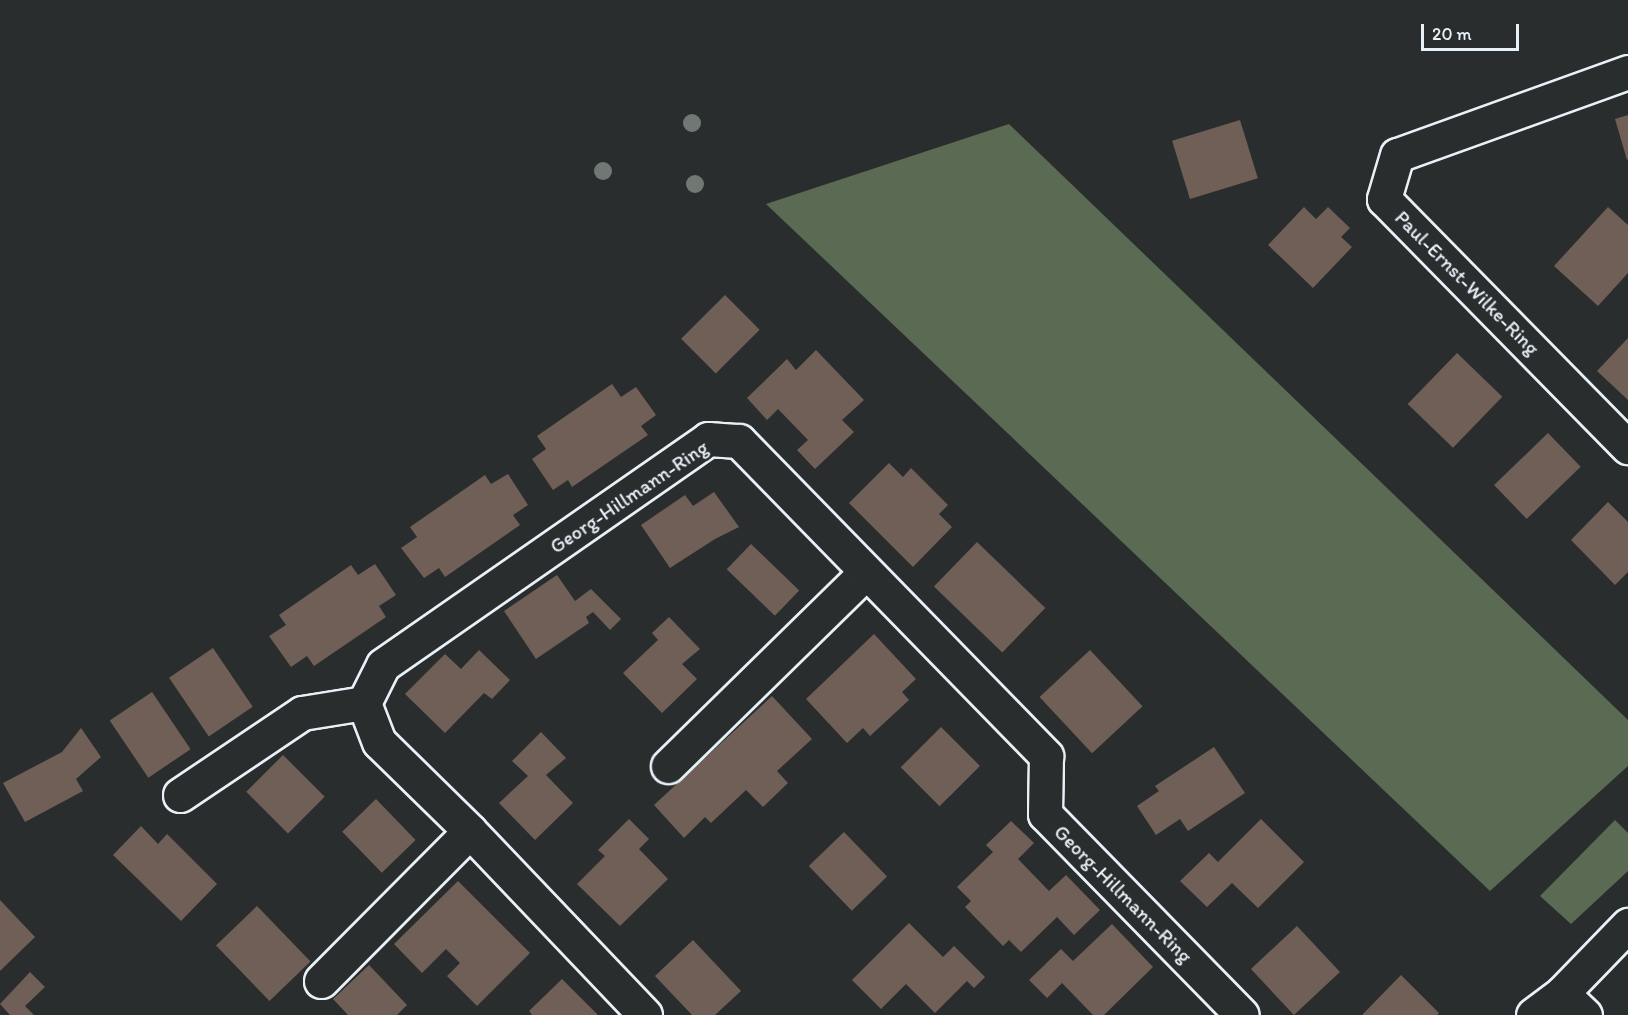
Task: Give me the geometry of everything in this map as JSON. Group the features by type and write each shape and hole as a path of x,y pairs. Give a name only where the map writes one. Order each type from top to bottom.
{"street":[{"name":"Paul-Ernst-Wilke-Ring","path":"1628,72 1396,155 1384,199 1628,447"},
{"name":"Georg-Hillmann-Ring","path":"364,703 383,665 708,439 739,441 1046,756 1045,814 1242,1015"},
{"path":"668,766 866,572"},
{"path":"180,795 302,712 364,703 379,742 470,831 645,1015"},
{"path":"321,981 470,831"},
{"path":"1533,1015 1574,1004 1628,925"}],"green space":[{"path":"1009,124 1628,720 1628,766 1490,891 766,204"},
{"path":"1615,820 1628,833 1628,871 1571,924 1540,896"}],"building":[{"path":"1628,115 1628,159 1627,160 1615,119"},
{"path":"1240,120 1258,178 1190,199 1172,141"},
{"path":"1304,207 1316,219 1328,207 1350,228 1341,237 1352,247 1313,288 1268,245"},
{"path":"1608,207 1628,225 1628,273 1598,306 1554,266"},
{"path":"725,295 760,330 716,373 681,339"},
{"path":"1628,338 1628,400 1597,371"},
{"path":"816,350 864,400 842,420 854,432 815,469 797,450 808,440 778,409 767,420 747,398 787,359 796,370"},
{"path":"1457,353 1502,397 1453,448 1408,404"},
{"path":"612,384 621,397 636,387 656,415 641,426 648,435 572,487 568,480 553,490 532,459 546,449 537,436"},
{"path":"1548,433 1581,467 1527,519 1494,485"},
{"path":"889,463 903,477 911,468 948,505 939,514 952,527 913,567 849,503"},
{"path":"508,474 528,505 513,515 520,525 445,577 439,568 424,578 401,548 417,537 410,527 485,475 491,484"},
{"path":"714,492 739,527 715,539 670,568 641,525 685,495 693,506"},
{"path":"1608,502 1628,522 1628,572 1615,585 1571,540"},
{"path":"977,542 1045,608 1002,653 934,587"},
{"path":"751,544 799,591 775,616 727,569"},
{"path":"375,564 396,595 379,606 386,617 314,666 307,656 291,667 269,636 286,625 279,615 351,565 358,575"},
{"path":"557,575 575,601 591,589 621,619 610,630 593,612 586,617 589,623 536,659 504,611"},
{"path":"669,617 700,649 682,664 697,679 662,713 623,673 658,640 652,633"},
{"path":"874,634 916,679 902,692 909,700 870,736 863,728 847,743 806,699"},
{"path":"213,648 253,707 209,736 169,678"},
{"path":"479,650 510,680 492,699 484,693 445,733 405,694 445,654 461,669"},
{"path":"1090,650 1143,706 1092,753 1040,697"},
{"path":"152,692 191,749 148,778 110,721"},
{"path":"772,696 812,739 777,771 788,783 763,807 746,790 711,823 705,817 684,838 654,805"},
{"path":"941,727 980,766 940,806 901,767"},
{"path":"81,728 101,757 76,779 83,791 25,822 3,783 62,752"},
{"path":"541,732 566,758 546,775 573,803 535,840 499,803 528,776 512,761"},
{"path":"1214,747 1245,793 1188,831 1180,819 1156,835 1137,806 1159,791 1155,786"},
{"path":"283,755 325,797 288,833 246,792"},
{"path":"376,799 416,840 382,873 342,832"},
{"path":"629,819 649,839 639,849 668,879 620,926 577,884 605,856 598,850"},
{"path":"1261,819 1304,862 1258,908 1232,883 1207,907 1180,881 1209,853 1218,862"},
{"path":"1011,821 1034,843 1018,859 1049,891 1066,875 1100,910 1074,935 1057,917 1021,952 1009,940 1003,946 965,907 971,901 957,887 993,852 986,845"},
{"path":"141,826 158,844 167,834 217,884 181,921 113,855"},
{"path":"844,832 887,877 852,911 809,866"},
{"path":"458,881 530,953 477,1006 447,976 460,963 446,949 422,973 394,944"},
{"path":"0,900 35,937 0,971"},
{"path":"257,906 310,961 269,1001 216,946"},
{"path":"909,923 943,957 954,946 985,977 974,988 967,981 935,1013 906,984 881,1009 852,980"},
{"path":"1112,924 1153,967 1104,1015 1093,1015 1062,983 1047,998 1029,980 1061,949 1073,961"},
{"path":"1297,926 1340,972 1294,1015 1251,969"},
{"path":"693,940 741,991 715,1015 692,1015 655,976"},
{"path":"369,965 407,1005 397,1015 348,1015 333,999"},
{"path":"30,972 45,987 25,1006 34,1015 10,1015 0,1004"},
{"path":"1401,975 1439,1013 1437,1015 1362,1015"},
{"path":"562,979 598,1015 532,1015 529,1011"}]}
